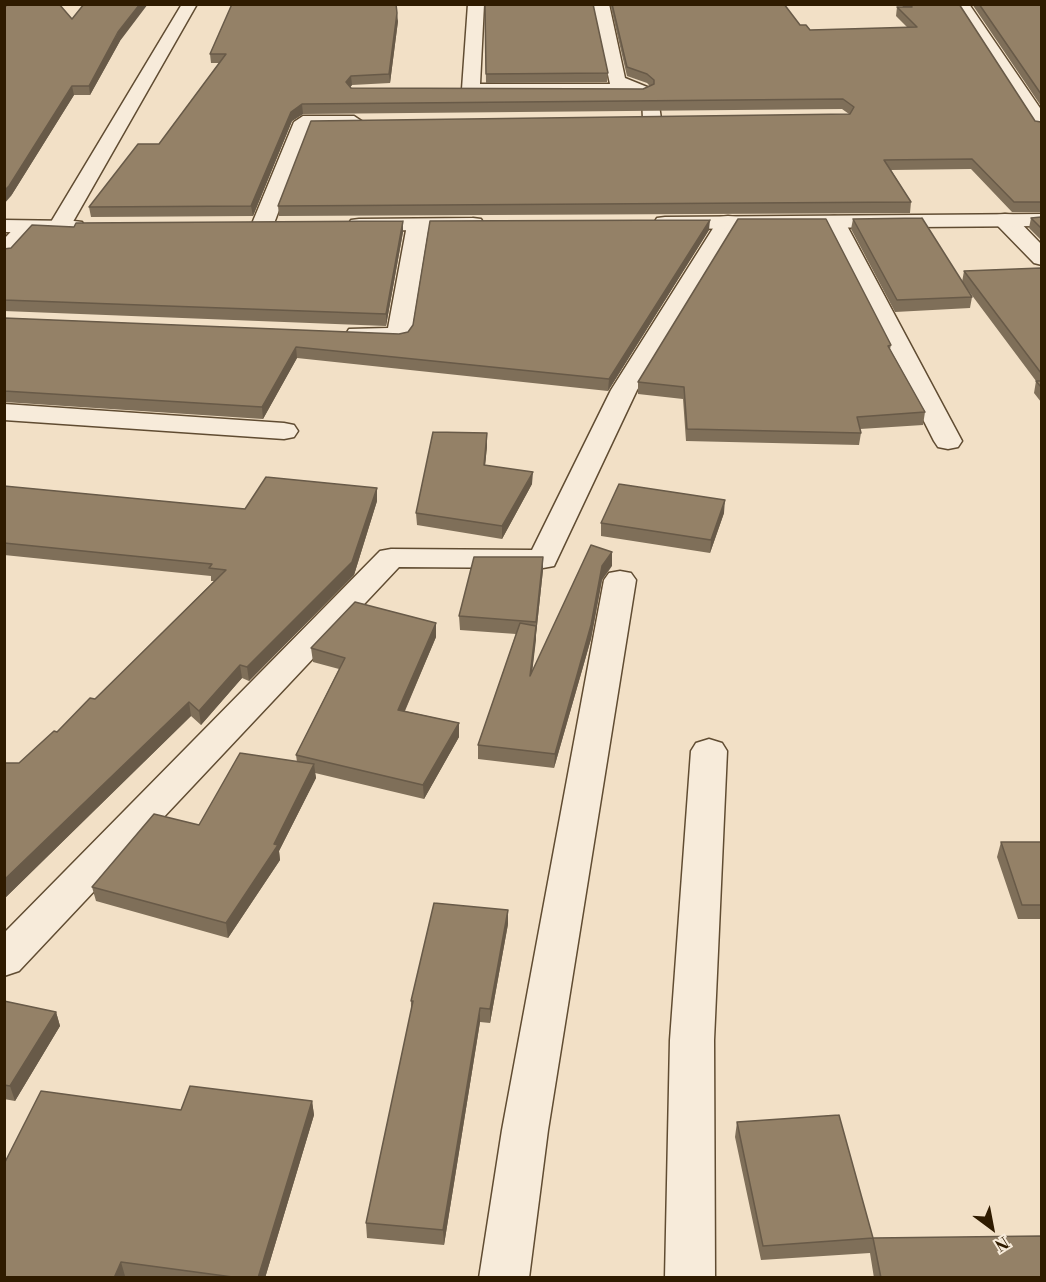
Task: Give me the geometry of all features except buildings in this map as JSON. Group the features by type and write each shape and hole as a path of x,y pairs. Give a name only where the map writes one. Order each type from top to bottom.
{"street":[{"path":"58,228 190,4"},
{"path":"471,89 476,4"},
{"path":"601,4 617,81 651,95 652,119"},
{"path":"961,4 1041,125"},
{"path":"448,89 640,89"},
{"path":"629,119 676,119"},
{"path":"262,226 303,122 373,122"},
{"path":"1005,220 1041,258"},
{"path":"645,223 1041,220"},
{"path":"4,960 391,558 543,559 624,390 728,222"},
{"path":"834,222 948,441"},
{"path":"340,225 489,224"},
{"path":"339,333 399,336 418,225"},
{"path":"4,226 94,227"},
{"path":"238,226 284,226"},
{"path":"4,252 28,227"},
{"path":"4,412 284,431"},
{"path":"504,1278 525,1130 620,580"},
{"path":"690,1278 692,1040 709,751"}]}
